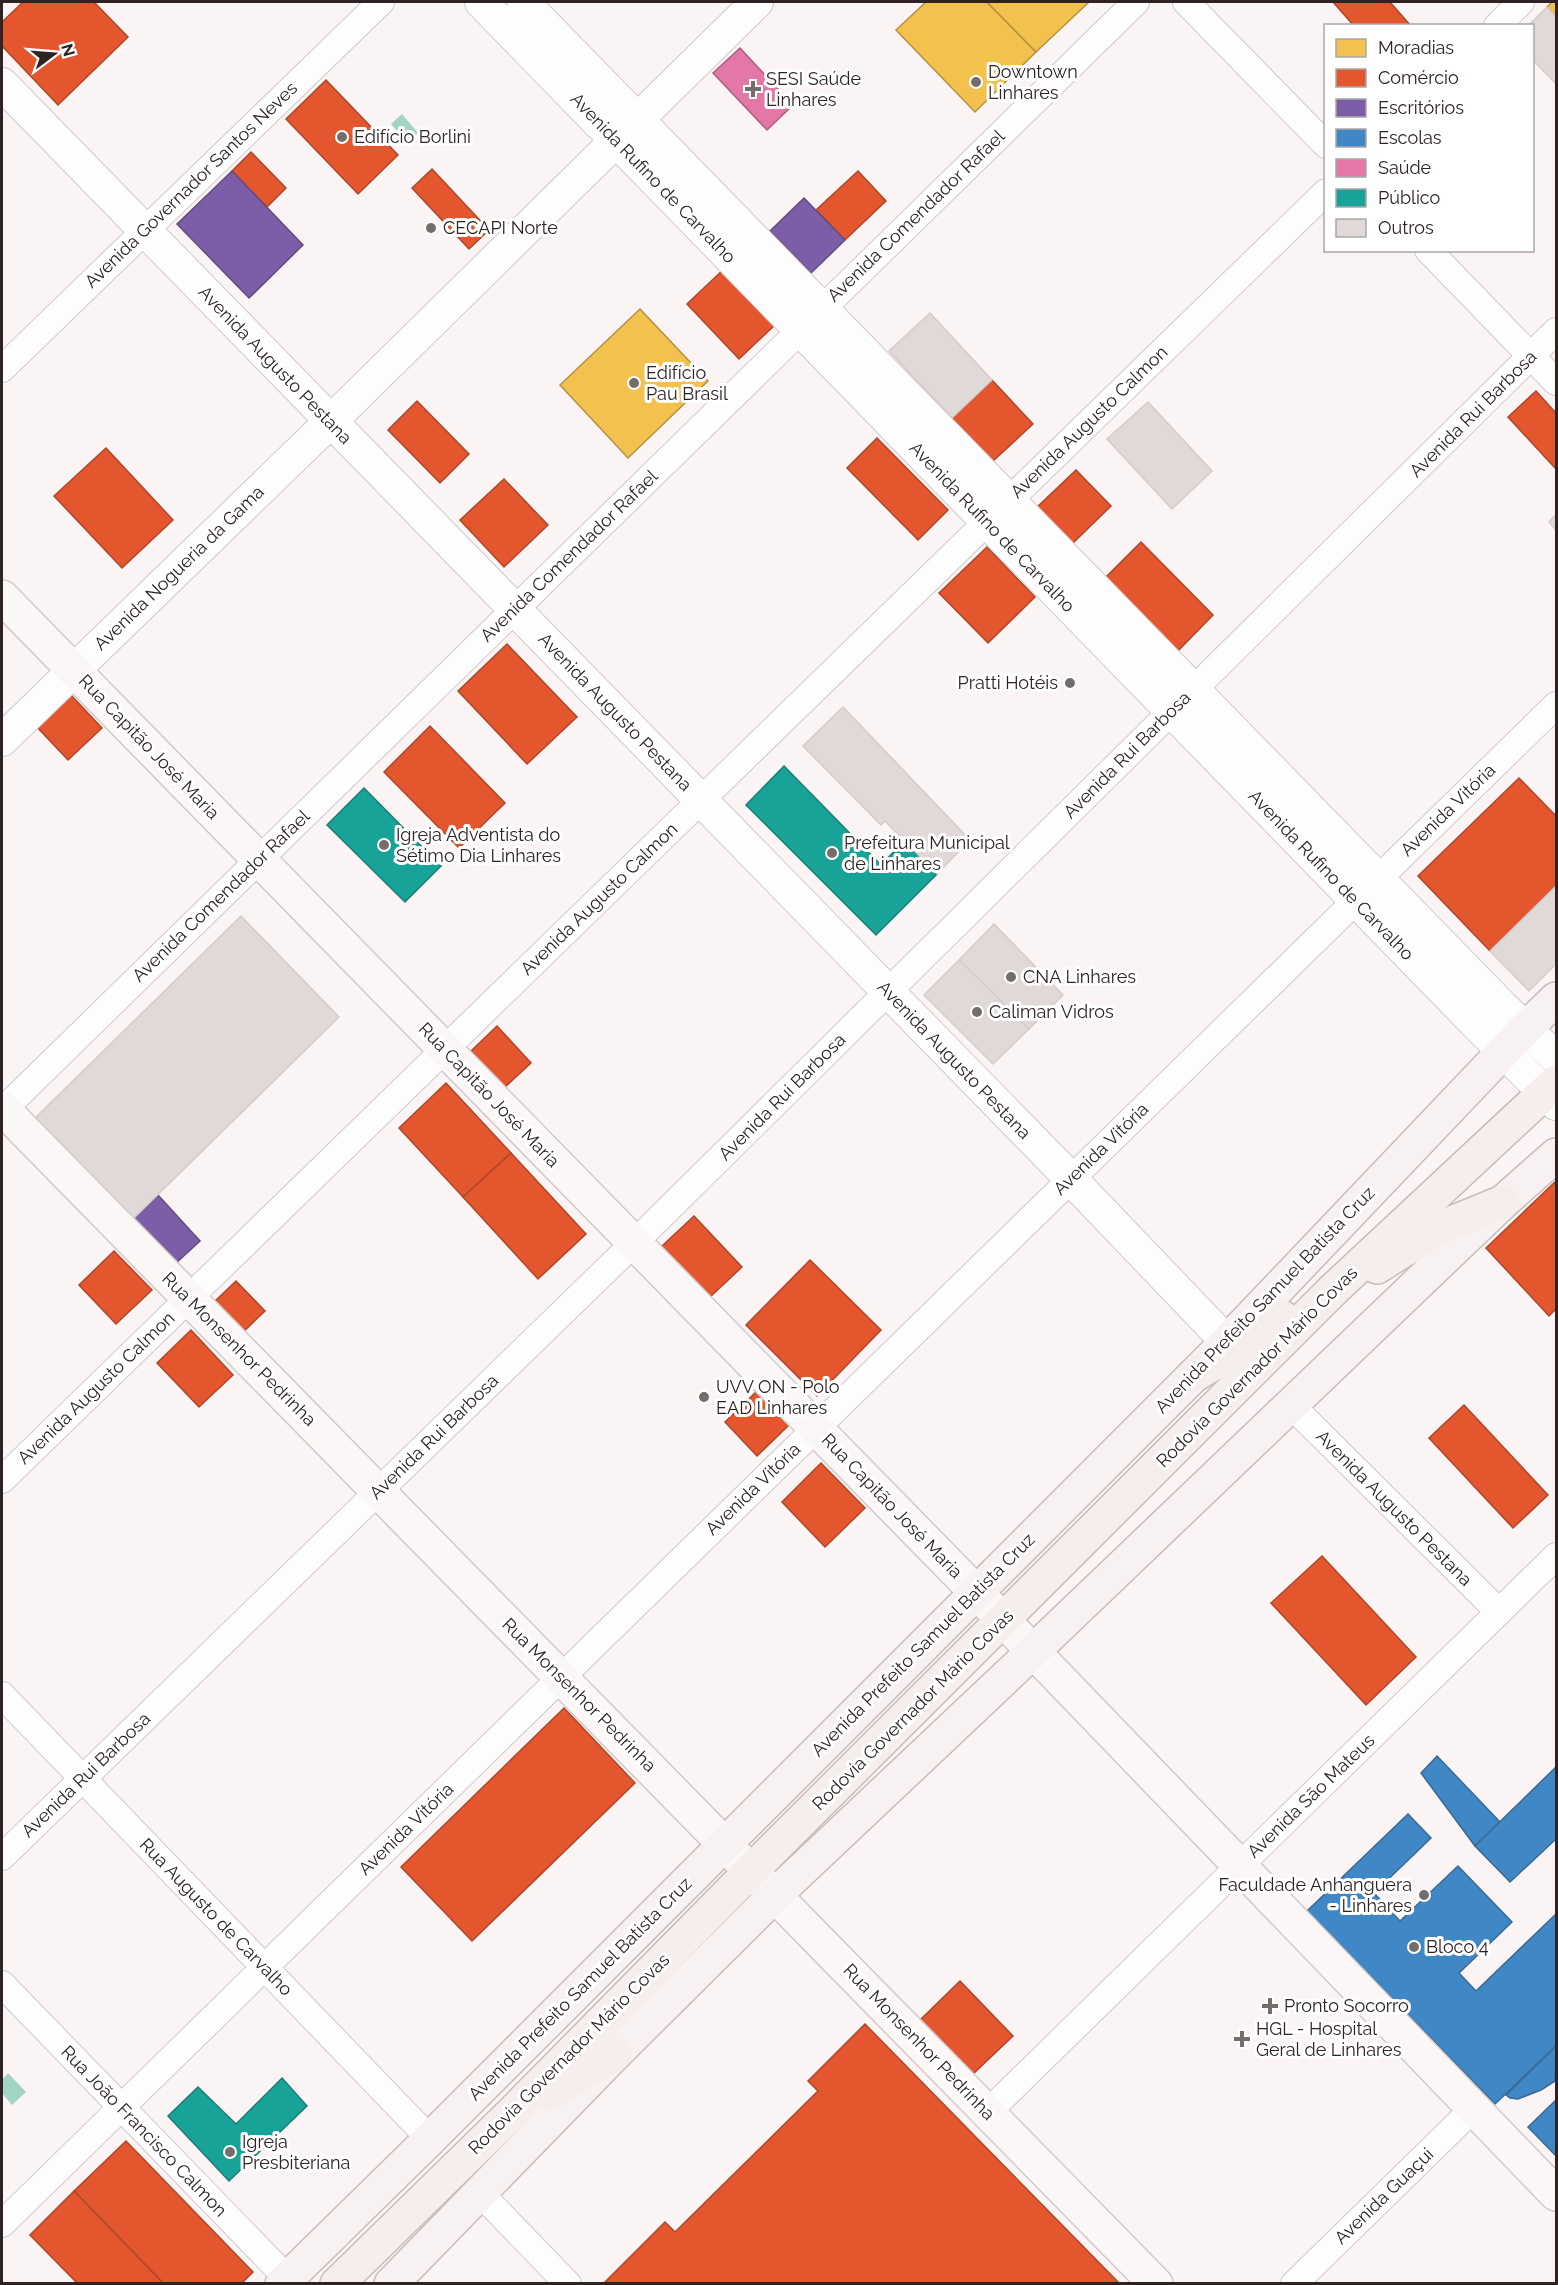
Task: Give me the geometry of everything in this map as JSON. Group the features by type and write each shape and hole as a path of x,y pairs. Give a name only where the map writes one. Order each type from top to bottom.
{"highway":[{"name":"Rodovia Governador Mário Covas","path":"338,2283 512,2113 751,1871 1386,1238 1553,1093"},
{"path":"1333,1290 1389,1260 1437,1229 1503,1202"},
{"path":"1193,1376 1264,1333 1322,1280 1386,1238"},
{"path":"512,2113 615,2054"}],"main road":[{"name":"Rua Capitão José Maria","path":"2,597 1033,1651"},
{"name":"Avenida Prefeito Samuel Batista Cruz","path":"285,2281 1227,1342 1525,1029 1557,999"},
{"name":"Rua Monsenhor Pedrinha","path":"2,1109 1156,2283"},
{"path":"391,2283 615,2054 775,1895 1503,1202 1557,1155"},
{"path":"1033,1651 1557,2194"}],"street":[{"name":"Avenida Governador Santos Neves","path":"2,369 381,2"},
{"name":"Avenida Rufino de Carvalho","path":"481,2 627,130 811,319 987,521 1503,1052 1553,1093"},
{"name":"Avenida Rufino de Carvalho","path":"524,2 627,130"},
{"name":"Avenida Nogueria da Gama","path":"2,740 331,422 757,2"},
{"name":"Avenida Comendador Rafael","path":"2,1109 1136,2"},
{"path":"1186,2 1324,143"},
{"path":"1499,24 1521,2"},
{"name":"Avenida Augusto Pestana","path":"2,84 1071,1179 1227,1342"},
{"name":"Avenida Augusto Calmon","path":"2,1480 1324,194"},
{"path":"1430,252 1557,382"},
{"name":"Avenida Rufino de Carvalho","path":"811,319 1009,500 1525,1029 1557,1058"},
{"name":"Avenida Rui Barbosa","path":"2,1857 634,1243 1557,331"},
{"name":"Avenida Vitória","path":"2,2224 1377,878 1557,705"},
{"name":"Avenida Augusto Pestana","path":"1290,1404 1499,1612"},
{"name":"Avenida São Mateus","path":"988,2112 1557,1556"},
{"name":"Rua Augusto de Carvalho","path":"2,1695 430,2139"},
{"name":"Rua João Francisco Calmon","path":"2,1984 285,2281"},
{"name":"Avenida Guaçui","path":"1294,2283 1474,2108"},
{"path":"479,2192 568,2283"}],"shaded area":[{"path":"402,114 418,133 407,142 391,124"},
{"path":"8,2073 26,2092 12,2105 2,2093 2,2080"}],"building: Moradias":[{"name":"Downtown Linhares","path":"926,2 987,2 1036,52 975,112 896,30"},
{"path":"987,2 1089,2 1036,52"},
{"path":"1552,2 1556,2 1556,17 1547,7"},
{"name":"Edifício Pau Brasil","path":"640,309 708,381 628,458 560,385"}],"building: Comércio":[{"path":"23,2 94,2 128,37 58,105 2,46 2,22"},
{"path":"1333,2 1390,2 1409,24 1352,24"},
{"name":"Edifício Borlini","path":"326,80 398,155 358,194 286,119"},
{"path":"251,152 286,188 267,207 232,171"},
{"path":"432,169 489,230 469,249 412,188"},
{"path":"858,171 886,201 845,240 816,210"},
{"path":"726,267 778,322 739,359 687,304"},
{"path":"992,380 1033,424 992,462 952,418"},
{"path":"1536,391 1556,413 1555,468 1508,417"},
{"path":"417,401 469,454 440,483 388,430"},
{"path":"877,438 948,510 918,540 847,468"},
{"path":"106,448 173,520 122,568 54,496"},
{"path":"1076,470 1111,506 1071,545 1035,509"},
{"path":"504,479 548,525 504,567 460,520"},
{"path":"1141,542 1213,615 1176,653 1104,579"},
{"path":"987,547 1035,597 988,643 939,593"},
{"path":"507,644 577,717 527,764 458,691"},
{"path":"69,693 102,728 68,760 35,725"},
{"path":"430,726 505,803 459,848 384,772"},
{"path":"1519,778 1556,816 1556,886 1490,951 1418,876"},
{"path":"497,1026 531,1063 505,1087 471,1051"},
{"path":"446,1083 511,1153 463,1197 399,1128"},
{"path":"511,1153 586,1234 538,1279 463,1197"},
{"path":"1556,1181 1556,1309 1549,1316 1486,1248"},
{"path":"694,1216 742,1267 709,1298 662,1246"},
{"path":"114,1251 152,1290 116,1324 79,1285"},
{"path":"810,1260 881,1330 817,1396 746,1325"},
{"path":"236,1281 265,1311 241,1334 212,1304"},
{"path":"191,1330 233,1375 199,1407 157,1363"},
{"path":"757,1391 789,1425 757,1456 725,1422"},
{"path":"1464,1405 1548,1495 1513,1528 1429,1438"},
{"path":"821,1463 865,1508 825,1547 782,1502"},
{"path":"1322,1556 1416,1657 1366,1705 1271,1603"},
{"path":"564,1708 635,1783 472,1941 401,1867"},
{"path":"960,1981 1013,2036 971,2076 919,2021"},
{"path":"865,2024 1120,2284 603,2284 665,2222 675,2232 818,2091 808,2081"},
{"path":"126,2141 253,2272 241,2284 164,2284 74,2191"},
{"path":"74,2191 164,2284 78,2284 30,2235"}],"building: Escritórios":[{"path":"232,171 303,245 249,298 177,224"},
{"path":"804,198 845,240 811,273 770,231"},
{"path":"158,1195 200,1241 174,1265 132,1220"}],"building: Escolas":[{"path":"1437,1756 1500,1822 1475,1846 1421,1773"},
{"path":"1556,1767 1556,1839 1510,1882 1475,1846"},
{"name":"Bloco 4","path":"1408,1814 1431,1838 1374,1893 1400,1921 1458,1866 1512,1922 1459,1973 1476,1991 1556,1914 1556,2046 1495,2104 1307,1911"},
{"path":"1556,2046 1555,2081 1541,2090 1518,2099 1506,2095"},
{"path":"1556,2100 1556,2156 1528,2127"}],"building: Saúde":[{"name":"SESI Saúde Linhares","path":"740,48 793,105 767,130 713,73"}],"building: Público":[{"name":"Prefeitura Municipal de Linhares","path":"784,766 881,865 904,841 937,874 876,935 746,805"},
{"name":"Igreja Adventista do Sétimo Dia Linhares","path":"364,788 441,866 405,902 327,825"},
{"name":"Igreja Presbiteriana","path":"282,2078 307,2106 229,2181 168,2116 198,2087 236,2124"}],"building: Outros":[{"path":"1547,7 1556,17 1556,84 1534,61 1534,24 1530,24"},
{"path":"930,313 992,380 952,418 889,351"},
{"path":"1148,402 1212,471 1172,509 1107,439"},
{"path":"1556,514 1556,530 1549,522"},
{"path":"843,707 970,840 937,874 885,821 881,825 803,746"},
{"path":"1556,886 1556,964 1529,991 1490,951"},
{"path":"241,916 339,1017 132,1220 34,1119"},
{"name":"CNA Linhares","path":"994,924 1063,995 1029,1029 959,960"},
{"name":"Caliman Vidros","path":"959,960 1029,1029 993,1064 924,995"}],"place":[{"name":"Downtown Linhares","path":"976,82"},
{"name":"SESI Saúde Linhares","path":"753,89"},
{"name":"Edifício Borlini","path":"342,137"},
{"name":"CECAPI Norte","path":"431,228"},
{"name":"Edifício Pau Brasil","path":"634,383"},
{"name":"Pratti Hotéis","path":"1070,683"},
{"name":"Igreja Adventista do Sétimo Dia Linhares","path":"384,845"},
{"name":"Prefeitura Municipal de Linhares","path":"832,853"},
{"name":"CNA Linhares","path":"1011,977"},
{"name":"Caliman Vidros","path":"977,1012"},
{"name":"UVV ON - Polo EAD Linhares","path":"704,1397"},
{"name":"Faculdade Anhanguera - Linhares","path":"1424,1895"},
{"name":"Bloco 4","path":"1414,1947"},
{"name":"Pronto Socorro","path":"1270,2006"},
{"name":"HGL - Hospital Geral de Linhares","path":"1242,2039"},
{"name":"Igreja Presbiteriana","path":"230,2152"}]}
